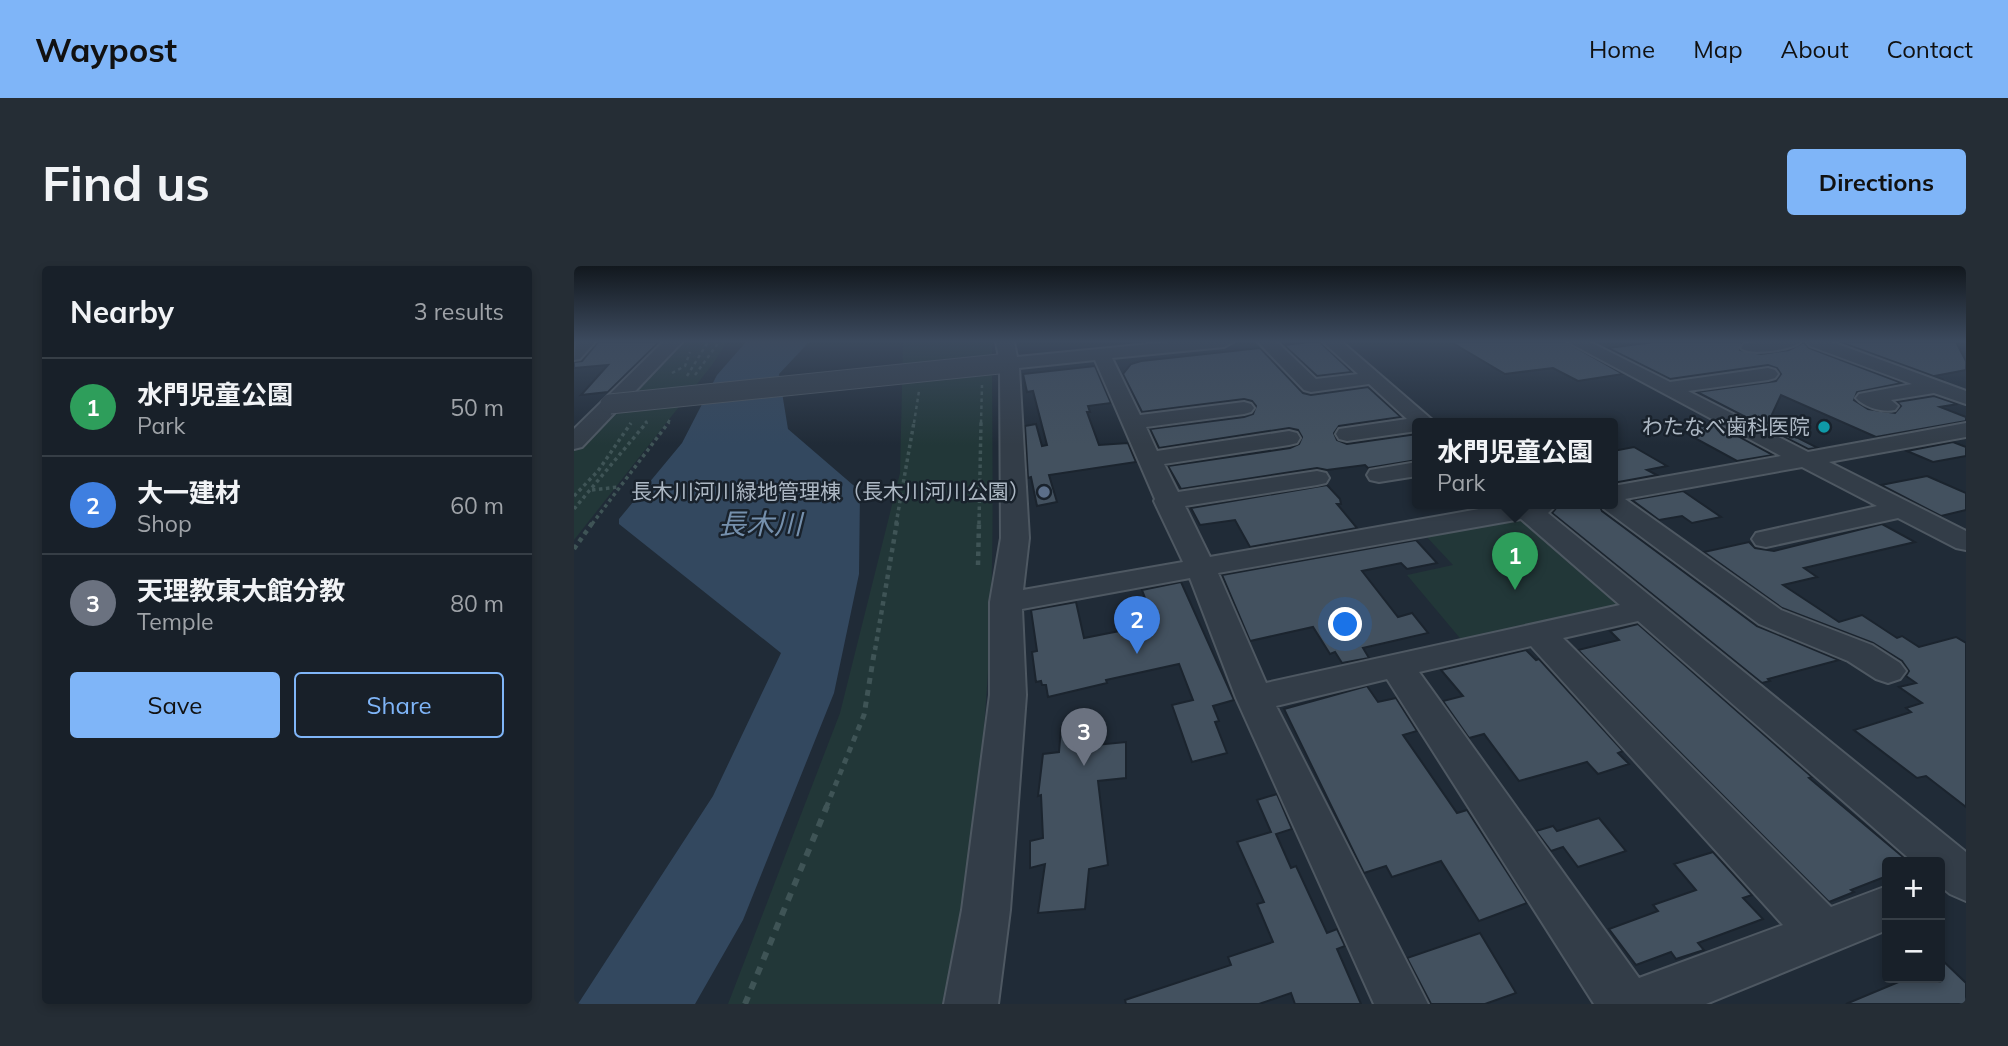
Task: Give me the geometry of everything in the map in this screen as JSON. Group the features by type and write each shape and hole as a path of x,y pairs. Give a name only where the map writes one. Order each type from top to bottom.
{"street":[{"path":"574,442 638,376"},
{"path":"574,408 881,376"},
{"path":"971,1004 986,910 1007,695 1006,602 1015,538 1005,376"},
{"path":"1111,376 1199,567 1254,698 1401,1004"},
{"path":"1301,376 1311,386 1373,378 1416,418"},
{"path":"1646,376 1966,542"},
{"path":"1669,388 1751,376"},
{"path":"1907,376 1966,398"},
{"path":"1888,407 1866,398 1935,387"},
{"path":"1309,403 1390,392"},
{"path":"1132,422 1244,408"},
{"path":"1347,434 1412,425"},
{"path":"1618,493 1966,430"},
{"path":"1148,459 1289,438"},
{"path":"1379,475 1412,470"},
{"path":"1167,501 1317,478"},
{"path":"1618,507 1770,617 1860,653 1888,671"},
{"path":"1006,602 1518,509"},
{"path":"1537,509 1643,610 1966,880 1945,888"},
{"path":"1766,539 1901,509"},
{"path":"1254,698 1643,610"},
{"path":"1539,634 1822,932"},
{"path":"1396,667 1625,1004"},
{"path":"1640,1004 1882,910"}],"path":[{"path":"978,565 982,384"},
{"path":"745,1004 864,716 920,389"},
{"path":"574,494 618,487 574,549"},
{"path":"574,509 591,490"}],"green space":[{"path":"643,376 703,376 574,540 574,447"},
{"path":"902,376 992,376 992,570 982,754 962,905 942,1004 728,1004 840,713 900,473"},
{"path":"1510,517 1530,522 1628,606 1464,643 1407,575 1453,565 1423,533"}],"water":[{"name":"長木川","path":"716,376 779,376 788,429 860,491 859,574 834,693 743,920 695,1004 578,1004 713,796 781,653 619,524 619,519 682,443"}],"building":[{"path":"598,376 624,376 608,392 581,395"},
{"path":"1024,376 1100,376 1111,403 1088,406 1090,412 1087,412 1099,445 1128,443 1136,462 1049,475 1057,502 1037,506 1031,477 1028,478 1025,426 1036,424 1042,446 1047,445 1033,391 1027,392"},
{"path":"1124,376 1287,376 1303,393 1311,395 1368,387 1401,417 1339,426 1334,433 1337,440 1347,444 1412,435 1412,461 1368,468 1365,465 1327,470 1317,468 1181,489 1168,466 1290,448 1299,444 1302,437 1298,430 1289,428 1159,448 1150,429 1244,417 1253,414 1256,406 1252,401 1244,399 1142,412"},
{"path":"1569,376 1607,376 1578,381"},
{"path":"1779,376 1885,376 1902,383 1857,392 1854,400 1868,409 1895,413 1901,406 1897,402 1934,396 1958,404 1940,407 1966,417 1966,421 1876,437 1781,395 1768,423 1818,448 1808,449 1697,392 1776,381"},
{"path":"1716,424 1773,455 1737,461 1680,430"},
{"path":"1953,442 1966,447 1966,456 1933,462 1907,451"},
{"path":"1634,447 1667,466 1647,470 1657,475 1618,482 1618,450"},
{"path":"1927,476 1966,493 1966,510 1941,516 1881,485"},
{"path":"1327,485 1340,499 1341,504 1337,504 1357,528 1250,547 1235,520 1200,525 1191,508"},
{"path":"1683,491 1721,517 1692,523 1682,516 1659,520 1632,500"},
{"path":"1555,509 1601,509 1757,626 1839,660 1768,679 1770,681 1762,683 1552,513"},
{"path":"1882,524 1915,542 1804,568 1817,577 1783,585 1839,622 1862,615 1897,638 1902,636 1919,647 1956,637 1966,643 1966,807 1926,776 1917,778 1854,730 1911,712 1906,708 1922,703 1899,687 1916,683 1906,676 1909,671 1902,661 1873,643 1782,608 1704,552 1749,542 1755,548 1774,551"},
{"path":"1416,540 1437,563 1407,569 1401,563 1362,571 1398,617 1412,613 1428,633 1363,648 1369,658 1342,663 1335,652 1330,654 1313,627 1250,641 1222,575"},
{"path":"1181,582 1234,700 1213,706 1219,721 1215,722 1227,753 1192,762 1172,705 1193,700 1179,664 1106,680 1107,683 1048,697 1046,685 1042,685 1041,681 1036,682 1032,652 1037,651 1031,610 1076,602 1084,638 1155,624 1142,590"},
{"path":"1638,624 1812,777 1809,778 1903,857 1882,857 1882,878 1829,902 1578,650 1619,640 1610,631"},
{"path":"1526,650 1536,660 1539,659 1623,751 1618,753 1629,764 1598,774 1587,762 1519,781 1484,734 1469,738 1443,701 1463,696 1441,670"},
{"path":"1367,686 1378,702 1396,698 1417,731 1403,735 1457,813 1467,810 1527,903 1479,921 1441,861 1392,877 1386,866 1364,873 1284,709"},
{"path":"1097,725 1096,745 1126,742 1126,778 1098,781 1108,865 1089,869 1085,909 1038,913 1045,864 1030,868 1030,841 1043,838 1041,795 1038,796 1043,754 1059,752 1061,728"},
{"path":"1277,794 1292,829 1276,834 1291,868 1296,866 1327,933 1337,929 1345,946 1337,949 1361,1004 1295,1004 1291,993 1259,1004 1126,1004 1125,1000 1231,965 1228,957 1273,942 1257,904 1264,902 1237,842 1271,832 1257,800"},
{"path":"1599,818 1626,851 1578,867 1563,847 1551,851 1536,831 1553,826 1557,831"},
{"path":"1713,852 1752,895 1743,898 1763,919 1698,943 1704,950 1676,959 1671,952 1636,965 1609,929 1658,911 1653,905 1696,890 1674,864"},
{"path":"1480,933 1516,993 1485,1004 1431,1004 1407,958"},
{"path":"1945,963 1966,983 1966,1004 1846,1004 1896,983 1945,983"}],"place":[{"name":"わたなべ歯科医院","path":"1824,427"},
{"name":"長木川河川緑地管理棟（長木川河川公園）","path":"1044,492"},
{"name":"水門児童公園","path":"1515,590"},
{"name":"大一建材","path":"1137,654"},
{"name":"天理教東大館分教","path":"1084,766"}]}
